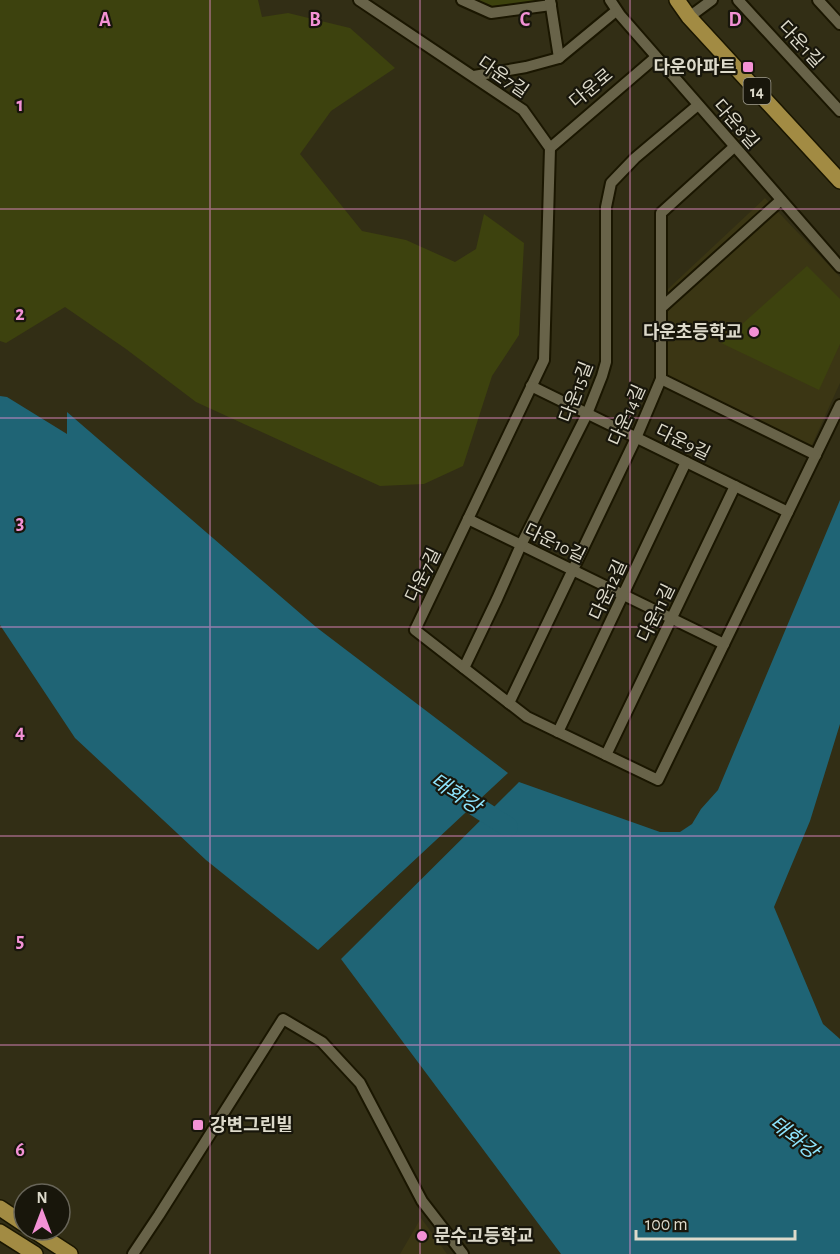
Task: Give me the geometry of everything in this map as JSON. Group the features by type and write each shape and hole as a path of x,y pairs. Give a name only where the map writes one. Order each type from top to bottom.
{"main road":[{"name":"14","path":"676,0 840,181"},
{"path":"0,1232 34,1254"},
{"path":"52,1242 70,1254"}],"street":[{"name":"다운7길","path":"359,0 523,110 550,147 544,360 415,630 526,717 658,780 840,405"},
{"path":"462,0 491,13 550,2 559,58"},
{"name":"다운8길","path":"610,0 616,11 840,267"},
{"path":"689,17 712,0"},
{"name":"다운1길","path":"738,0 840,111"},
{"path":"818,0 840,24"},
{"path":"474,76 526,67 559,58 616,11"},
{"name":"다운로","path":"550,147 656,57"},
{"name":"다운15길","path":"464,668 521,545 587,414 603,376 606,362 606,207 610,183 635,158 698,105"},
{"name":"다운14길","path":"509,703 636,438 661,379 661,213 734,147"},
{"path":"661,308 781,200"},
{"path":"661,379 816,455"},
{"name":"다운9길","path":"531,386 788,512"},
{"name":"다운12길","path":"558,732 686,462"},
{"name":"다운11길","path":"606,755 735,486"},
{"name":"다운10길","path":"468,519 724,644"},
{"path":"133,1254 283,1019 322,1042 360,1083 422,1202 463,1254"}],"shaded area":[{"name":"다운초등학교","path":"765,198 840,277 840,383 811,447 668,376 668,289"},
{"name":"문수고등학교","path":"421,1218 447,1254 400,1254"}],"green space":[{"path":"0,0 258,0 262,17 288,13 350,28 395,68 331,111 300,154 362,231 406,240 455,262 476,249 484,214 524,243 519,335 492,376 463,466 424,484 380,486 196,402 126,349 65,307 6,343 0,341"},
{"path":"468,0 541,0 542,3 492,10"},
{"path":"807,266 840,299 840,344 819,390 721,343"}],"water":[{"path":"0,396 7,397 67,434 67,412 316,627 508,773 318,950 206,860 75,738 0,625"},
{"path":"840,500 840,724 810,821 774,907 823,1024 840,1039 840,1254 561,1254 341,959 519,782 660,832 680,832 692,824 701,809 718,790"}],"waterway":[{"name":"태화강","path":"452,791 508,827"}],"place":[{"name":"다운아파트","path":"748,67"},
{"name":"다운초등학교","path":"754,332"},
{"name":"강변그린빌","path":"198,1125"},
{"name":"문수고등학교","path":"422,1236"}]}
